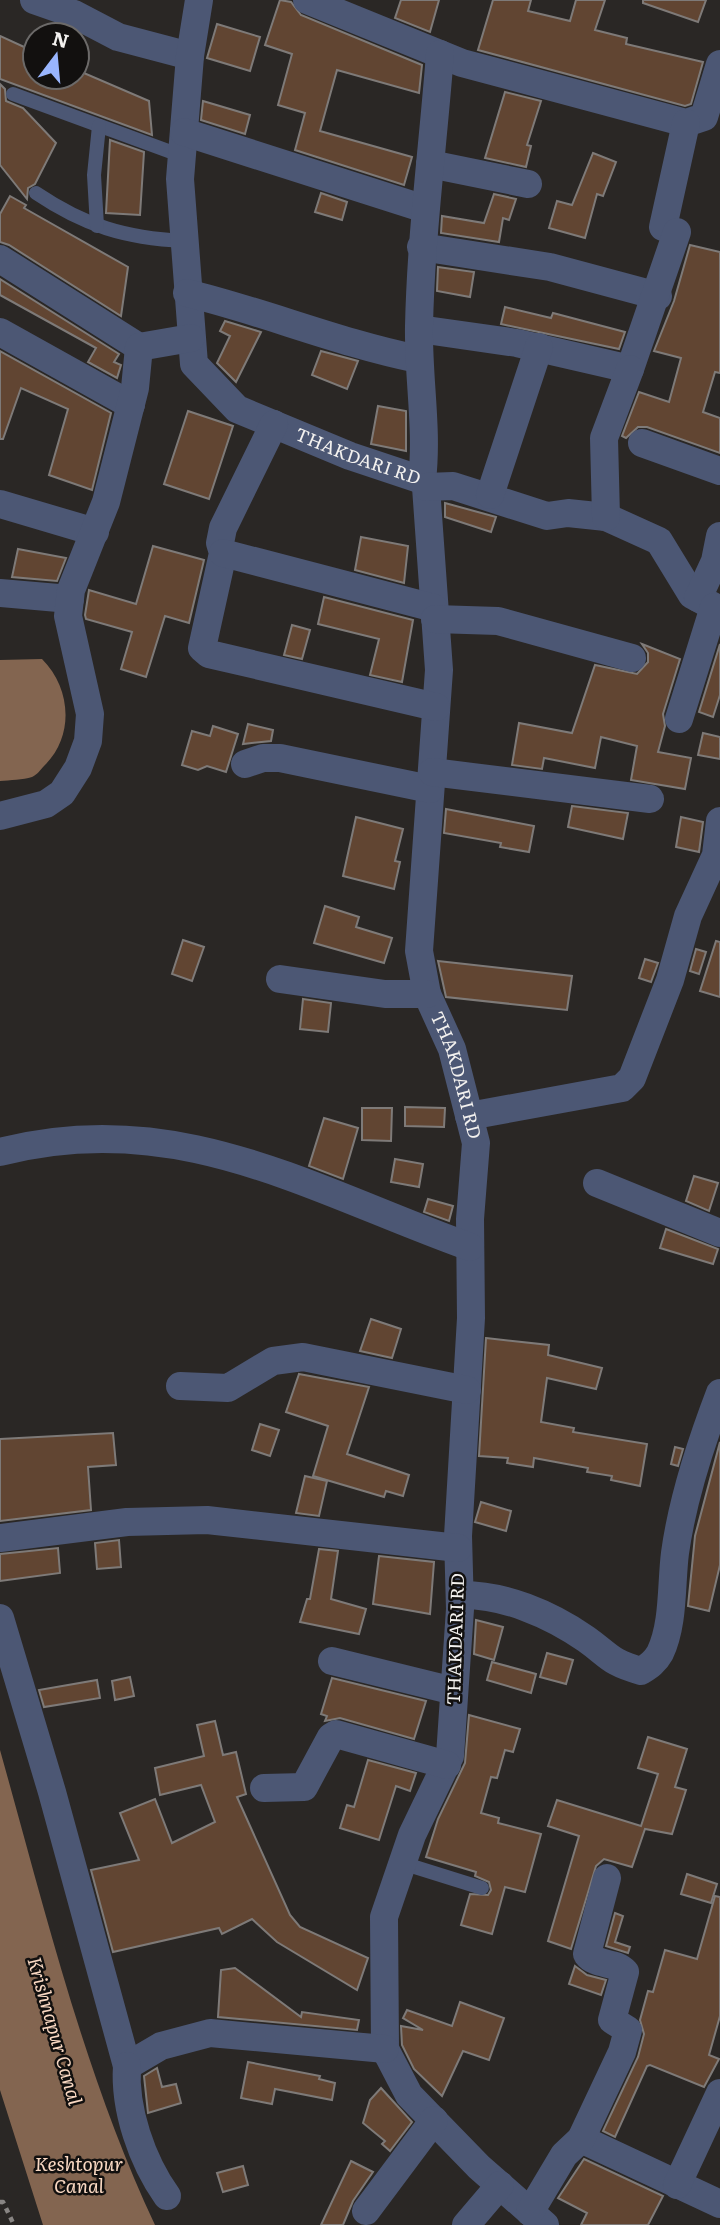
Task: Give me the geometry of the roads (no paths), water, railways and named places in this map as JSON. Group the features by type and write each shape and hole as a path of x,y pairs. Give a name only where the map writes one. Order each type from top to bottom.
{"street":[{"path":"34,0 74,14 118,37 190,56"},
{"name":"THAKDARI RD","path":"199,0 190,56 183,144 184,241 194,364 237,409 424,484 439,670 419,951 427,994 452,1049 476,1143 470,1247 471,1318 458,1548 460,1595 447,1765 412,1835 384,1917 385,2049 409,2095 537,2218"},
{"path":"307,0 359,10 462,63 686,123 704,117 718,83"},
{"path":"440,54 421,247 418,359 425,454 424,484 453,486 490,495 547,516 568,513 606,517 659,541 685,585 710,605"},
{"path":"606,517 604,438 658,296 686,123"},
{"path":"183,144 425,209"},
{"path":"430,164 528,184"},
{"path":"421,247 550,267 658,296"},
{"path":"0,259 139,347 191,338"},
{"path":"187,293 242,307 369,349 418,359"},
{"path":"419,329 539,347 630,369"},
{"path":"0,332 131,405"},
{"path":"0,816 46,804 62,793 78,768 88,741 90,714 68,615 71,590 95,532 131,405 139,347"},
{"path":"490,495 539,347"},
{"path":"274,425 223,528 220,543 223,553 202,648 204,652 436,707"},
{"path":"642,443 720,471"},
{"path":"0,504 95,532"},
{"path":"679,719 710,605 720,536"},
{"path":"223,553 435,614 498,621 632,658"},
{"path":"0,593 70,599"},
{"path":"245,764 263,758 280,758 431,781 650,799"},
{"path":"470,1116 622,1088 632,1078 670,980 688,916 716,855 720,821"},
{"path":"280,979 386,994 427,994"},
{"path":"0,1152 108,1139 180,1144 276,1170 400,1222 470,1247"},
{"path":"597,1183 720,1233"},
{"path":"180,1386 228,1388 273,1361 303,1357 467,1390"},
{"path":"460,1595 480,1594 527,1607 586,1638 615,1664 641,1671 654,1662 661,1651 670,1609 675,1551 704,1435 720,1393"},
{"path":"0,1538 127,1522 206,1520 458,1548"},
{"path":"0,1618 52,1792 127,2066 127,2101 153,2172 167,2196"},
{"path":"332,1661 454,1691"},
{"path":"264,1788 304,1787 331,1737 336,1734 447,1765"},
{"path":"537,2218 564,2155 581,2139 622,2052 628,2030 612,2020 625,1972 620,1967 591,1960 587,1954 607,1878"},
{"path":"127,2066 161,2046 210,2033 385,2049"},
{"path":"677,2185 720,2093"},
{"path":"366,2211 434,2120"},
{"path":"581,2139 720,2204"},
{"path":"466,2225 500,2185"}],"lane":[{"path":"13,94 99,126 183,144"},
{"path":"97,226 94,175 99,126"},
{"path":"36,193 97,226 144,239 184,241"},
{"path":"402,1863 482,1888"}],"water":[{"path":"42,659 52,671 64,698 65,727 61,741 54,754 34,776 0,781 0,660"},
{"name":"Keshtopur Canal","path":"0,1750 50,1931 87,2051 107,2110 155,2225 43,2225 0,2090"}],"water label":[{"name":"Krishnapur Canal","path":"55,2031"}]}
